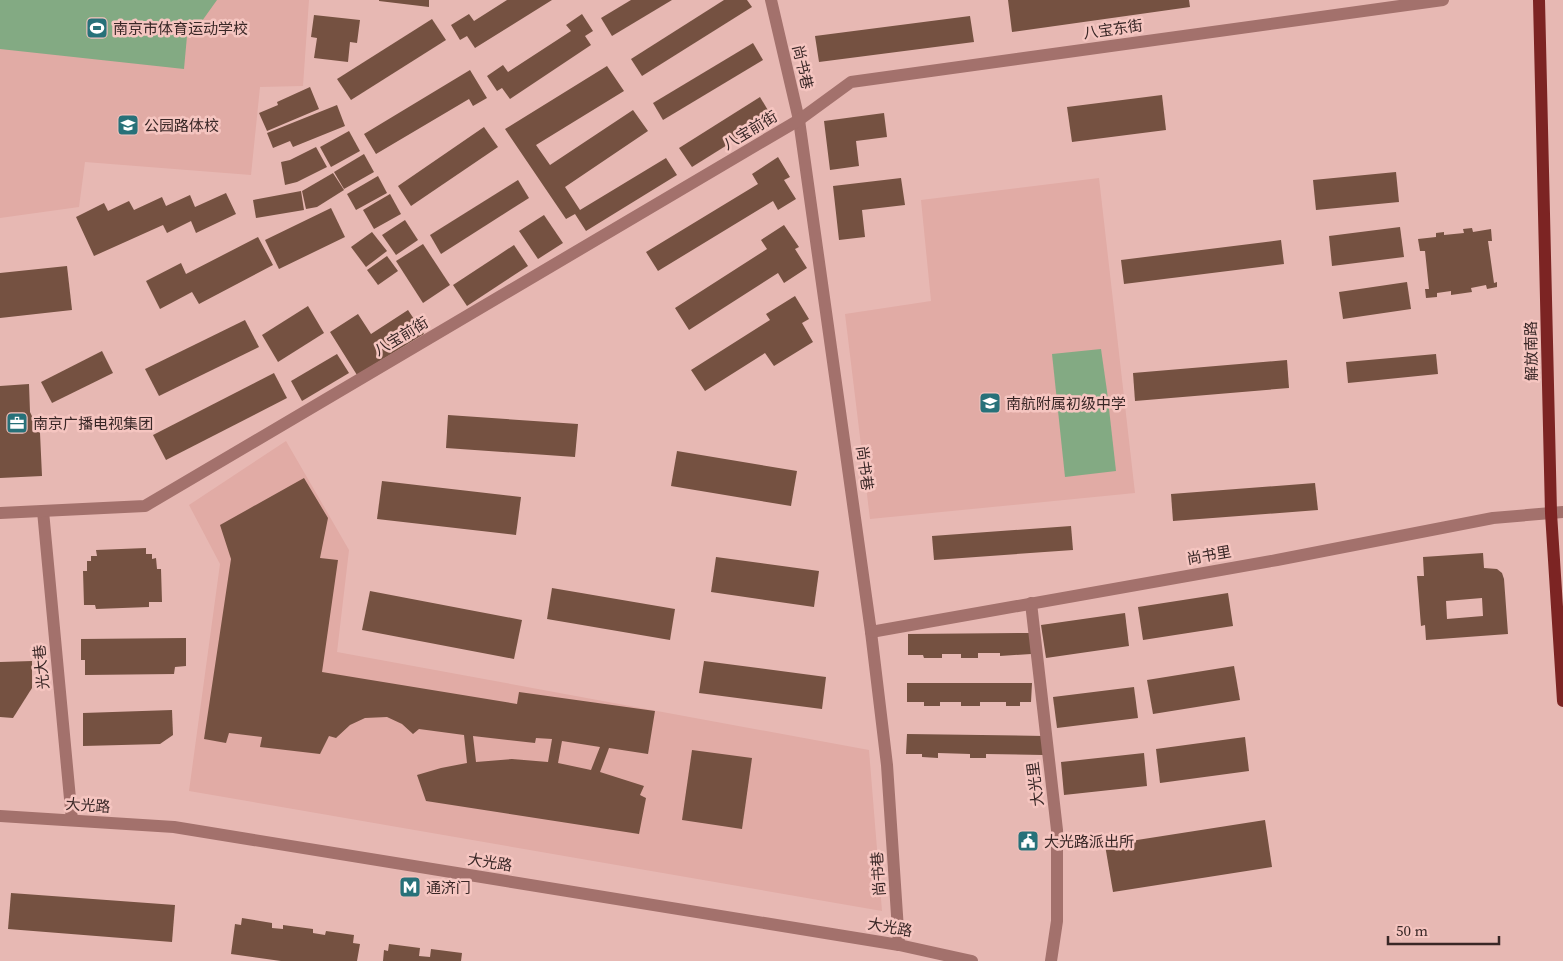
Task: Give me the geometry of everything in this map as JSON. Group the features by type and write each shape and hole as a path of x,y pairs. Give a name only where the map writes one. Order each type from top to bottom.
{"street":[{"name":"尚书巷","path":"771,0 799,120 871,632 887,765 900,945"},
{"name":"八宝东街","path":"799,120 852,82 1442,0"},
{"name":"解放南路","path":"1539,0 1563,701"},
{"name":"八宝前街","path":"0,513 145,506 799,120"},
{"name":"光大巷","path":"42,511 72,820"},
{"name":"尚书里","path":"871,632 1277,560 1493,518 1557,512"},
{"name":"大光里","path":"1031,603 1057,830 1057,921 1051,961"},
{"name":"大光路","path":"0,816 174,827 900,945 972,961"}],"shaded area":[{"name":"公园路体校","path":"0,0 309,0 303,86 260,87 251,175 85,162 79,207 0,218"},
{"name":"南航附属初级中学","path":"1099,178 1135,493 870,519 845,314 931,301 921,200"},
{"path":"286,441 349,550 337,652 869,750 882,911 189,791 220,564 189,505"}],"green space":[{"name":"南京市体育运动学校","path":"0,0 217,0 202,21 187,36 184,69 0,49"},
{"path":"1101,349 1116,471 1065,477 1052,354"}],"building":[{"path":"429,0 429,7 379,1"},
{"path":"507,0 552,0 475,48 467,36 460,40 451,25 469,14 474,21"},
{"path":"631,0 672,0 612,36 601,18"},
{"path":"724,0 747,0 752,7 642,76 631,59"},
{"path":"1008,0 1189,0 1190,7 1012,32"},
{"path":"582,14 593,31 585,36 591,45 510,99 502,88 497,91 487,76 503,65 508,72 571,31 566,25"},
{"path":"314,15 360,20 357,43 350,42 348,62 314,58 317,38 311,37"},
{"path":"970,16 974,42 819,62 815,36"},
{"path":"432,19 446,40 351,100 337,79"},
{"path":"753,43 763,60 663,120 653,103"},
{"path":"607,66 624,91 536,145 550,165 633,110 648,131 565,187 580,210 666,158 677,175 586,231 575,214 566,219 505,129"},
{"path":"470,70 487,98 473,106 469,99 376,154 364,134"},
{"path":"310,87 319,109 267,131 259,113 278,105 277,102"},
{"path":"1162,95 1166,130 1072,142 1067,107"},
{"path":"760,97 772,117 692,167 679,148"},
{"path":"337,105 345,126 293,147 290,141 273,148 267,133"},
{"path":"884,113 887,137 856,141 859,166 830,170 824,121"},
{"path":"484,127 498,147 411,206 398,186"},
{"path":"349,131 360,151 331,167 320,147"},
{"path":"316,147 327,167 297,182 285,185 281,162 290,160"},
{"path":"364,154 374,172 344,189 334,172"},
{"path":"778,157 790,177 784,180 796,199 778,210 773,201 658,271 646,252 758,184 752,174"},
{"path":"1396,172 1399,202 1316,210 1313,180"},
{"path":"333,173 344,190 317,207 306,209 302,191"},
{"path":"378,176 387,193 356,210 347,194"},
{"path":"901,178 905,205 862,210 865,237 839,240 833,186"},
{"path":"518,180 529,198 441,254 430,235"},
{"path":"301,191 304,210 256,218 253,200"},
{"path":"226,193 236,214 196,233 191,221 167,233 163,225 94,256 76,217 104,203 108,211 129,201 134,210 162,197 166,206 190,195 195,207"},
{"path":"390,194 401,214 374,229 363,210"},
{"path":"331,208 345,237 279,269 265,240"},
{"path":"544,215 563,243 538,259 519,231"},
{"path":"405,220 418,240 396,255 382,235"},
{"path":"784,225 799,247 795,249 807,268 784,283 778,273 689,330 675,308 767,249 761,240"},
{"path":"1400,227 1404,257 1332,266 1329,236"},
{"path":"1472,228 1473,232 1491,229 1492,241 1488,241 1494,283 1497,282 1497,287 1487,289 1486,285 1471,288 1472,292 1451,295 1451,291 1437,293 1437,297 1426,298 1425,289 1429,289 1425,251 1420,251 1418,239 1436,237 1436,233 1444,232 1444,235 1464,233 1463,229"},
{"path":"372,232 387,251 366,267 351,247"},
{"path":"258,237 273,265 199,304 192,292 160,309 146,281 181,263 186,274"},
{"path":"1281,240 1284,264 1124,284 1121,260"},
{"path":"423,244 450,285 423,303 396,261"},
{"path":"514,245 528,266 467,306 453,285"},
{"path":"387,256 398,271 378,285 367,270"},
{"path":"67,266 72,310 0,318 0,273"},
{"path":"1407,282 1411,309 1343,319 1339,292"},
{"path":"795,296 809,319 802,323 813,342 774,366 765,353 705,391 691,370 770,320 766,314"},
{"path":"308,306 324,333 278,362 262,335"},
{"path":"408,310 424,334 357,375 330,332 358,314 371,334"},
{"path":"245,320 259,347 159,396 145,369"},
{"path":"102,351 113,373 52,403 41,382"},
{"path":"337,354 349,373 302,401 291,381"},
{"path":"1436,354 1438,374 1348,383 1346,362"},
{"path":"1287,360 1289,388 1135,401 1133,373"},
{"path":"274,373 287,398 166,460 153,435"},
{"name":"南京广播电视集团","path":"29,384 30,412 40,433 42,476 0,478 0,386"},
{"path":"448,415 578,424 575,457 446,448"},
{"path":"677,451 797,471 791,506 671,486"},
{"path":"304,478 328,518 320,558 338,560 322,672 517,704 519,692 655,711 648,754 609,748 600,772 644,786 640,795 646,798 639,834 426,801 417,775 467,763 464,735 419,729 413,734 402,724 387,717 365,718 350,725 336,738 329,736 320,754 260,747 262,737 229,733 226,743 204,739 231,559 220,525","holes":["473,736 535,743 536,738 552,739 548,762 512,759 476,762","562,741 600,747 591,770 558,763"]},
{"path":"382,481 521,497 516,535 377,519"},
{"path":"1315,483 1318,510 1173,521 1171,494"},
{"path":"1071,526 1073,550 934,560 932,536"},
{"path":"146,548 146,554 152,554 152,559 156,558 157,569 161,569 162,602 149,602 149,607 96,609 95,605 84,605 83,571 87,571 87,561 91,561 91,556 97,556 96,550"},
{"path":"1483,553 1484,568 1497,569 1502,573 1504,579 1508,634 1426,640 1425,625 1421,626 1417,576 1424,576 1423,557","holes":["1482,598 1483,616 1447,619 1446,601"]},
{"path":"716,557 819,571 814,607 711,592"},
{"path":"552,588 675,609 670,640 547,619"},
{"path":"370,591 522,620 514,659 362,630"},
{"path":"1228,593 1233,626 1143,640 1138,607"},
{"path":"1125,613 1129,646 1046,658 1041,625"},
{"path":"1031,633 1031,654 1000,656 1000,653 978,653 978,658 961,658 961,654 942,654 942,658 924,658 923,655 908,655 908,634"},
{"path":"186,638 186,666 175,667 174,674 85,675 85,660 81,660 81,639"},
{"path":"32,661 32,688 13,718 0,717 0,662"},
{"path":"704,661 826,677 822,709 699,693"},
{"path":"1234,666 1240,700 1153,714 1147,680"},
{"path":"907,683 1032,683 1031,702 1020,702 1020,706 1006,706 1006,702 980,702 980,706 961,706 961,702 940,702 940,706 924,706 924,702 907,702"},
{"path":"1134,687 1138,718 1057,728 1053,697"},
{"path":"172,710 173,735 160,744 83,746 83,713"},
{"path":"907,734 1044,736 1044,755 986,754 986,758 970,758 970,754 938,753 938,758 922,757 922,754 906,754"},
{"path":"1245,737 1249,771 1160,783 1156,749"},
{"path":"692,750 752,758 742,829 682,820"},
{"path":"1144,753 1147,786 1064,795 1061,762"},
{"path":"1265,820 1272,867 1113,892 1105,845"},
{"path":"11,893 175,905 172,942 8,929"},
{"path":"242,918 272,923 272,928 283,929 283,925 313,929 313,933 325,935 326,931 354,935 353,943 360,944 357,961 281,961 231,954 235,924 241,925"},
{"path":"389,944 420,948 419,956 430,957 431,949 462,953 461,961 383,961 384,950 388,951"}],"place":[{"name":"南京市体育运动学校","path":"97,28"},
{"name":"公园路体校","path":"128,125"},
{"name":"南航附属初级中学","path":"990,403"},
{"name":"南京广播电视集团","path":"17,423"},
{"name":"大光路派出所","path":"1028,841"},
{"name":"通济门","path":"410,887"}]}
